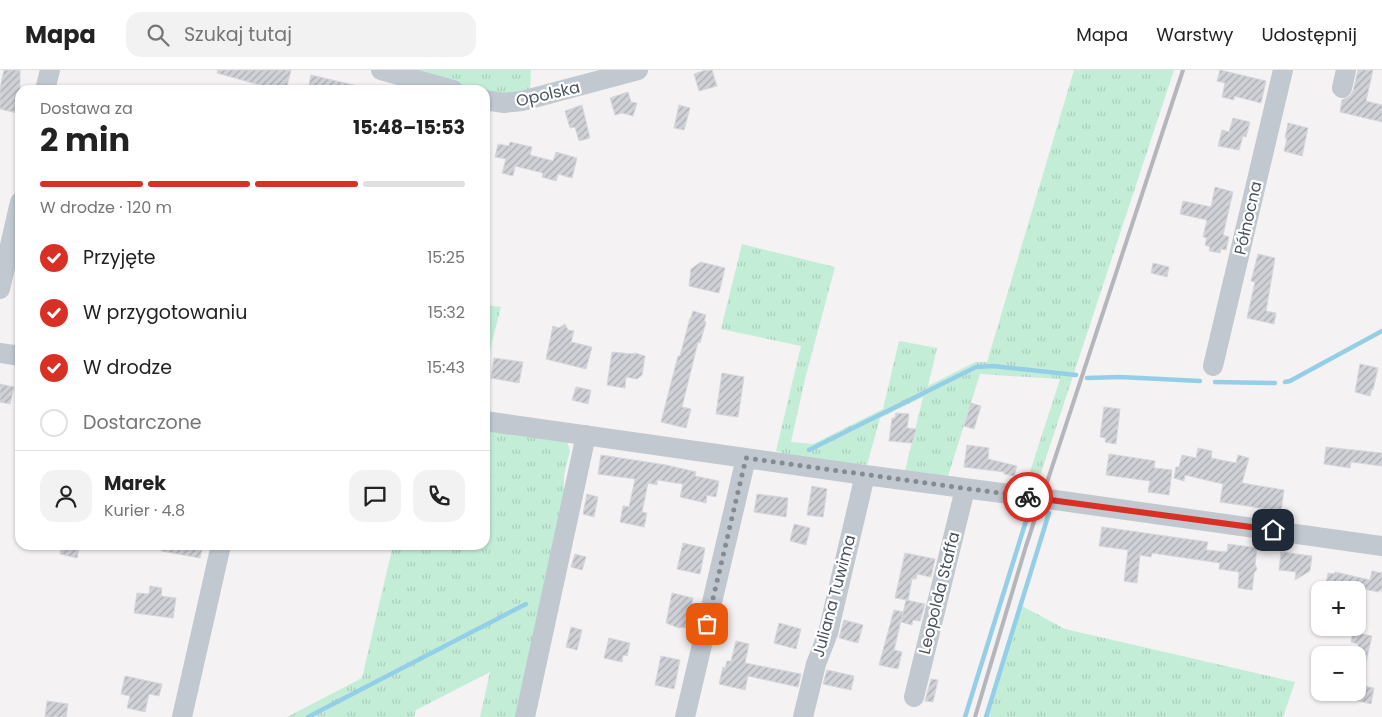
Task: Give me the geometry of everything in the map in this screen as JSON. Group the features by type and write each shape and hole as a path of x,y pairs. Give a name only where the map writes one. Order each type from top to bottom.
{"street":[{"path":"46,85 50,70"},
{"path":"381,70 435,85"},
{"name":"Opolska","path":"490,101 504,103 528,100 638,70"},
{"name":"Północna","path":"1213,366 1283,70"},
{"path":"0,289 12,211"},
{"path":"0,353 15,355"},
{"path":"490,422 1382,546"},
{"path":"525,717 586,435"},
{"path":"685,717 746,458"},
{"name":"Juliana Tuwima","path":"803,717 816,664 828,633 865,475"},
{"name":"Leopolda Staffa","path":"914,697 965,489"},
{"path":"182,717 221,550"}],"green space":[{"path":"400,70 531,70 530,91 490,95 490,85 452,85"},
{"path":"1074,70 1174,70 1037,485 1026,484 1060,379 980,374 948,476 905,471 923,397 880,418 867,465 791,456 776,451 801,346 721,329 742,244 835,267 805,379 791,442 813,444 883,409 899,341 937,348 928,386 975,362 987,362"},
{"path":"490,306 501,307 490,350"},
{"path":"490,428 567,441 570,451 564,475 564,509 516,717 480,717 490,672 416,710 414,717 287,717 362,678 392,550 490,550"},
{"path":"1020,605 1065,629 1295,682 1283,717 986,717"}],"building":[{"path":"4,70 20,70 20,85 15,85 15,113 0,109 0,88"},
{"path":"218,70 291,70 287,85 260,85 217,73"},
{"path":"712,70 717,86 699,91 694,74"},
{"path":"1220,70 1266,81 1261,103 1234,96 1234,100 1222,97 1225,83 1217,81"},
{"path":"1358,70 1373,70 1366,101 1382,105 1382,122 1340,112 1342,100 1350,96 1353,91"},
{"path":"311,75 354,85 309,85"},
{"path":"628,92 631,102 637,103 633,116 622,113 615,115 610,98"},
{"path":"582,105 590,138 579,141 575,127 570,128 565,111"},
{"path":"679,105 690,108 684,130 674,128"},
{"path":"1233,118 1250,122 1246,137 1243,136 1239,150 1218,146 1222,130 1229,132"},
{"path":"1288,123 1308,128 1302,156 1284,151"},
{"path":"510,142 532,147 530,155 553,161 556,152 577,158 572,178 558,174 556,181 542,177 543,173 515,166 513,176 502,173 506,159 495,157 498,144 509,146"},
{"path":"1215,187 1233,192 1223,235 1229,237 1226,250 1221,249 1220,253 1209,251 1210,247 1205,245 1207,238 1203,237 1207,220 1180,214 1183,201 1211,207"},
{"path":"1258,254 1275,258 1266,311 1276,313 1274,324 1247,318 1255,282 1251,281"},
{"path":"701,262 725,268 719,293 689,286 691,269"},
{"path":"1153,263 1169,267 1167,277 1151,273"},
{"path":"693,311 706,315 704,321 706,322 700,343 698,342 682,407 691,409 686,428 661,422 678,356 680,356"},
{"path":"565,324 568,330 574,331 571,342 592,347 586,369 546,359 553,326 559,328"},
{"path":"612,352 635,353 645,356 642,375 637,379 626,377 625,388 607,385"},
{"path":"494,358 523,362 519,383 491,378"},
{"path":"1360,364 1378,368 1370,396 1355,392"},
{"path":"722,373 744,377 738,417 716,414"},
{"path":"0,384 14,387 10,404 0,402"},
{"path":"576,387 591,390 588,404 572,400"},
{"path":"971,403 981,406 974,429 964,426"},
{"path":"1104,407 1120,409 1116,444 1105,442 1106,438 1100,437"},
{"path":"896,413 909,414 907,428 916,429 912,443 889,441 892,418 895,418"},
{"path":"967,445 989,448 988,459 1017,466 1014,476 1004,474 1004,472 964,467"},
{"path":"1326,447 1382,453 1382,466 1351,462 1350,468 1324,464"},
{"path":"1198,448 1212,451 1211,458 1236,463 1238,455 1249,458 1242,483 1284,490 1281,511 1220,502 1223,484 1185,475 1184,481 1174,478 1176,467 1179,467 1182,455 1196,458"},
{"path":"1109,454 1155,461 1154,468 1172,470 1169,495 1148,492 1150,481 1106,475"},
{"path":"601,455 666,465 696,472 695,476 719,481 716,497 707,495 706,503 680,497 683,484 657,480 657,485 648,483 642,512 647,513 644,527 620,522 623,506 629,507 635,479 598,474"},
{"path":"812,486 827,489 823,517 807,515"},
{"path":"587,494 598,497 594,517 583,514"},
{"path":"757,494 788,498 786,517 754,512"},
{"path":"794,524 810,528 806,545 790,541"},
{"path":"1102,527 1208,542 1206,550 1227,552 1228,544 1257,548 1255,564 1257,569 1254,573 1252,590 1238,588 1239,572 1219,569 1220,563 1152,553 1151,557 1140,555 1137,583 1124,581 1128,550 1099,546"},
{"path":"683,543 705,548 700,574 677,569"},
{"path":"61,550 79,550 77,558 60,554"},
{"path":"161,550 202,550 200,558"},
{"path":"1281,552 1312,556 1310,571 1295,580 1296,572 1279,570"},
{"path":"905,553 935,559 931,577 917,574 916,579 912,579 908,600 895,598"},
{"path":"575,554 586,557 582,570 571,567"},
{"path":"1372,571 1382,573 1382,591 1366,589 1366,581 1327,581 1328,573 1334,574 1335,572 1370,580"},
{"path":"150,586 162,588 161,596 176,598 173,618 134,613 137,593 149,594"},
{"path":"672,593 693,598 687,628 679,628 666,623"},
{"path":"906,600 925,604 920,621 913,620 912,625 901,622"},
{"path":"894,610 903,612 894,650 902,652 898,669 879,665"},
{"path":"844,620 863,625 858,643 839,638"},
{"path":"779,623 801,629 796,649 774,643"},
{"path":"571,627 582,630 577,650 566,647"},
{"path":"1352,636 1372,636 1366,661 1366,646 1358,646 1358,644 1351,642"},
{"path":"609,638 630,643 627,656 623,655 622,662 604,658"},
{"path":"736,641 749,644 745,663 801,674 798,687 748,676 745,690 719,684 723,667 725,668 727,661 731,661"},
{"path":"661,656 680,660 674,689 655,685"},
{"path":"827,670 854,676 851,690 823,684"},
{"path":"125,676 162,684 159,696 149,694 145,712 127,708 130,696 121,694"},
{"path":"931,679 938,680 933,702 925,701"},
{"path":"1366,686 1374,688 1371,704 1358,701 1366,701"},
{"path":"47,701 68,704 66,717 45,717"}],"waterway":[{"path":"1285,382 1382,331"},
{"path":"809,450 976,367 993,366 1076,375"},
{"path":"1087,378 1120,377 1200,381"},
{"path":"1215,382 1275,383"},
{"path":"965,717 1030,508"},
{"path":"986,717 1049,513"},
{"path":"308,717 526,604"}],"railway":[{"path":"975,717 1026,546 1183,70"}],"way so far":[{"path":"707,624 746,458 1028,497"}],"route":[{"path":"1028,497 1273,530"}]}
